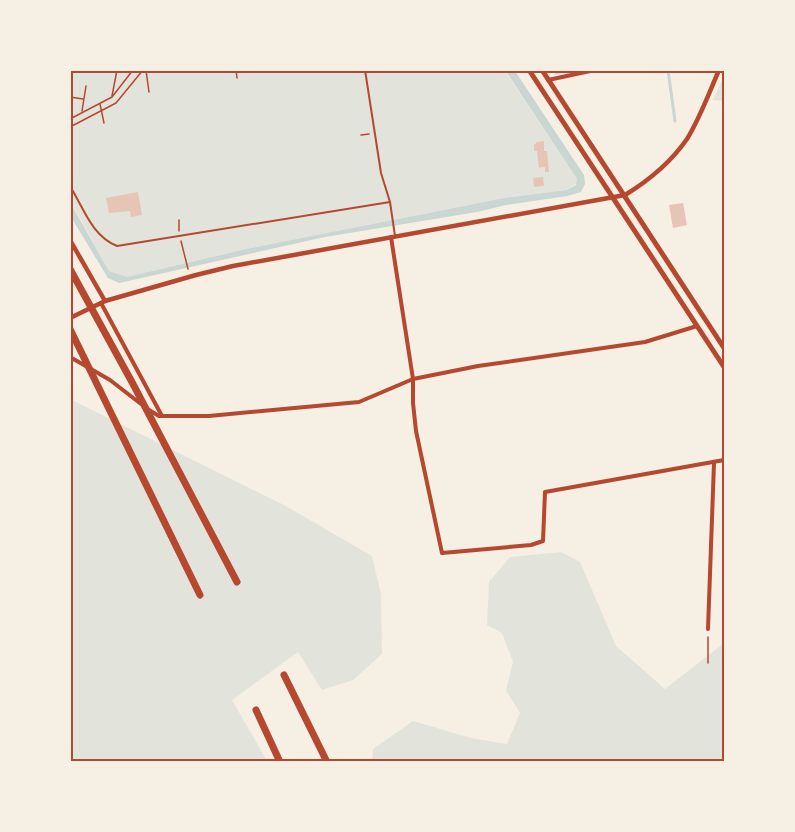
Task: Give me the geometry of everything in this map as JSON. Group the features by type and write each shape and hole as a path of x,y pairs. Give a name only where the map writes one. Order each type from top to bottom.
{"highway":[{"path":"70,269 134,384 237,582"},
{"path":"70,329 200,595"},
{"path":"284,675 327,762"},
{"path":"256,710 280,762"}],"main road":[{"path":"529,70 724,367"},
{"path":"542,70 724,348"}],"street":[{"path":"548,80 595,70"},
{"path":"70,318 103,302 186,277 233,266 624,195 649,179 687,138 719,70"},
{"path":"393,237 413,379 412,403 416,431 442,553 531,545 543,541 544,492 724,460"},
{"path":"70,240 162,416"},
{"path":"71,358 110,380 152,412 162,416 220,415 359,402 413,379 478,366 645,342 697,326"},
{"path":"708,630 714,463"}],"lane":[{"path":"365,70 381,172 390,202 394,226 393,237"},
{"path":"70,186 97,234 106,242 117,246 390,202"}],"path":[{"path":"112,97 117,70"},
{"path":"70,119 112,97 133,70"},
{"path":"144,70 149,92"},
{"path":"70,128 116,103 144,70"},
{"path":"236,70 237,78"},
{"path":"83,113 81,108 86,86"},
{"path":"70,96 83,99"},
{"path":"100,104 104,123"},
{"path":"361,135 375,133"},
{"path":"187,262 188,269"},
{"path":"708,630 708,663"}],"shaded area":[{"path":"505,70 515,71 584,175 585,184 581,192 325,237 119,283 108,278 71,217 70,202 109,271 127,277 247,249 504,198 567,190 576,185 577,179"},
{"path":"70,71 505,71 577,179 577,183 567,190 504,198 127,277 109,271 71,202"},
{"path":"724,76 724,101 713,100"},
{"path":"70,399 284,505 372,556 381,594 382,654 353,680 322,690 298,652 232,700 267,761 71,761"},
{"path":"561,552 580,562 616,646 665,689 724,643 724,761 372,762 373,749 413,721 471,738 507,744 520,713 506,690 513,662 502,633 487,625 489,582 510,557"}],"building":[{"path":"544,141 549,172 545,172 545,167 539,168 537,151 534,151 536,142"},
{"path":"543,177 544,186 534,187 533,178"},
{"path":"138,192 142,215 131,217 130,211 109,213 106,198"},
{"path":"683,203 687,225 673,228 669,205"}],"waterway":[{"path":"556,73 569,70"},
{"path":"668,70 675,121"}]}
